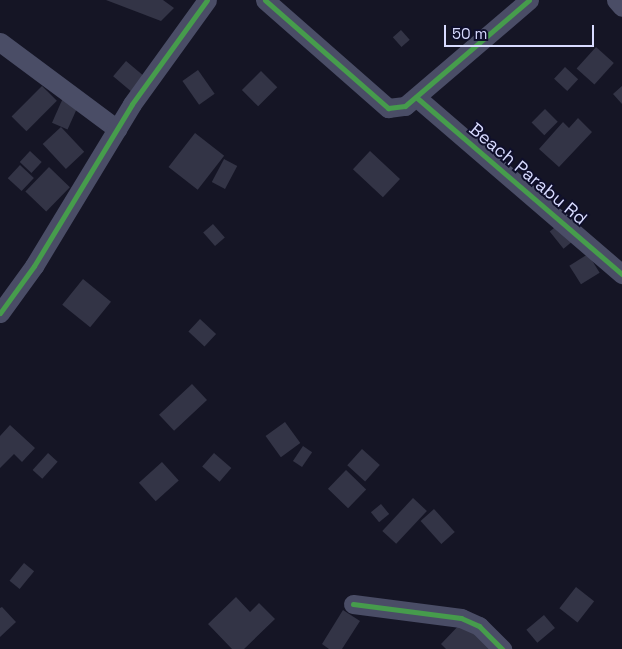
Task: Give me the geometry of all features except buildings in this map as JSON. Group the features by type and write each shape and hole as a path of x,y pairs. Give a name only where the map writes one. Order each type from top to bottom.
{"street":[{"path":"0,313 117,129 207,0"},
{"path":"265,0 372,97 388,108 404,106 416,97 529,0"},
{"path":"616,0 622,7"},
{"path":"0,42 117,129"},
{"name":"Beach Parabu Rd","path":"416,97 622,274"},
{"path":"353,604 461,618 479,626 502,649"}],"cycle path":[{"path":"0,313 34,266 132,104 207,0"},
{"path":"265,0 388,108 405,106 529,0"},
{"path":"416,97 622,274"},
{"path":"353,604 461,618 479,626 502,649"}]}
